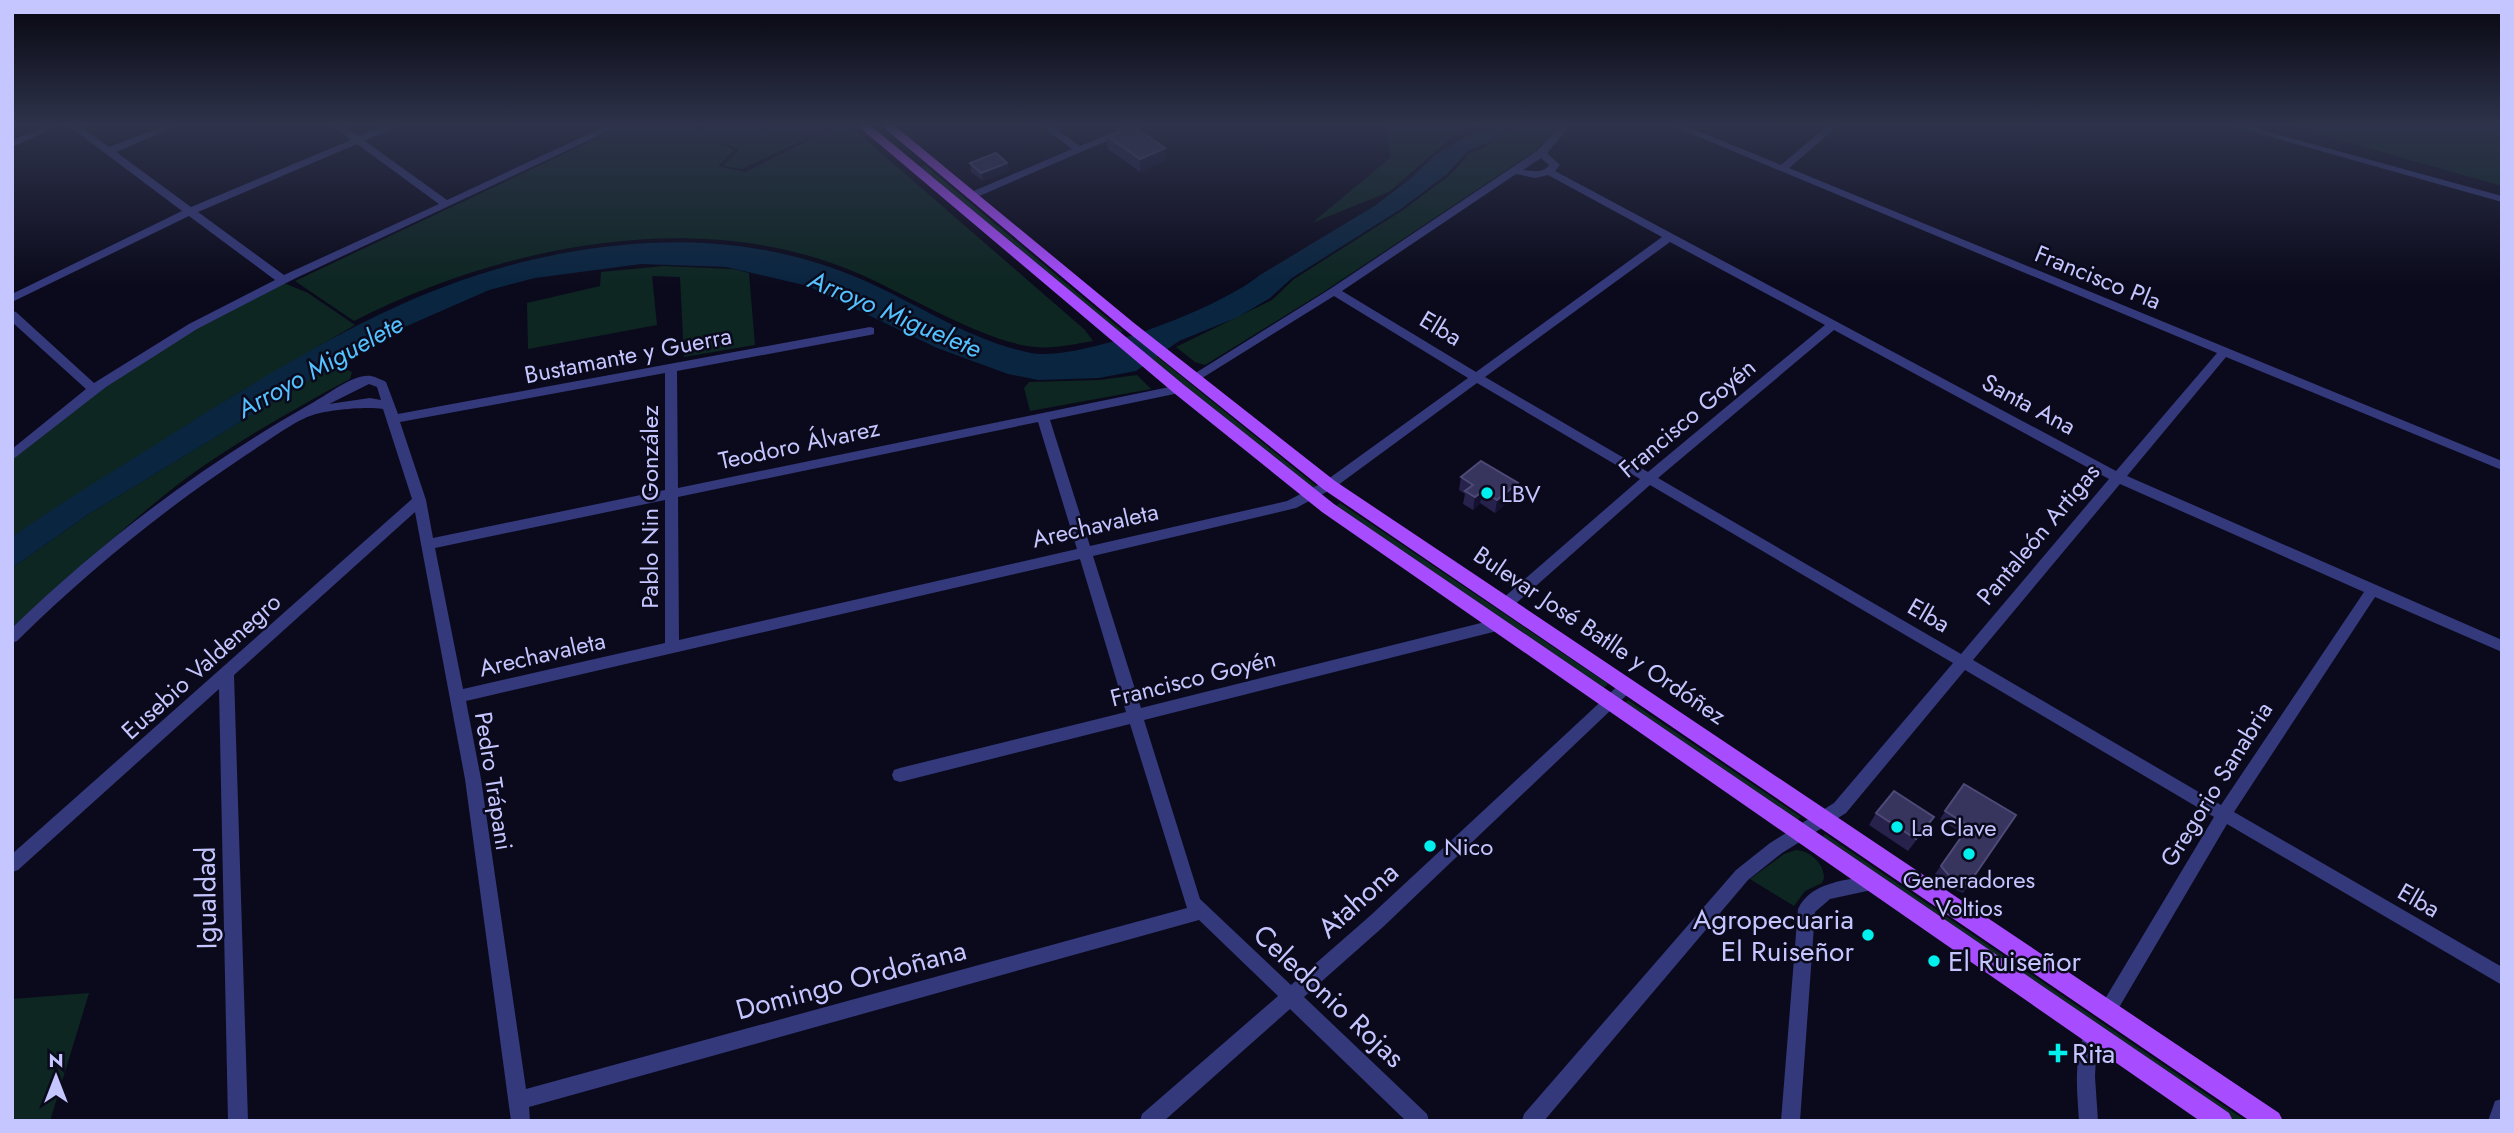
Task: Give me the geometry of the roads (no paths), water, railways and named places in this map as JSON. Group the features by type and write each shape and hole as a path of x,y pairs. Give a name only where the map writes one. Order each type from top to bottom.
{"main road":[{"name":"Bulevar José Batlle y Ordóñez","path":"928,179 1311,496 1799,834 1875,883 2221,1121"},
{"name":"Bulevar José Batlle y Ordóñez","path":"954,179 1129,326 1329,485 2270,1121"}],"street":[{"path":"146,179 283,280"},
{"path":"12,299 189,211 266,179"},
{"path":"412,179 446,204"},
{"path":"15,449 92,388 184,329 499,179"},
{"path":"973,195 1011,179"},
{"path":"1195,377 1334,291 1502,179"},
{"name":"Santa Ana","path":"1562,179 2118,478 2502,646"},
{"name":"Francisco Pla","path":"1806,179 2502,466"},
{"path":"2429,179 2502,199"},
{"name":"Arechavaleta","path":"457,697 1291,505 1329,485 1670,237"},
{"name":"Elba","path":"1334,291 1648,479 2502,977"},
{"path":"12,315 92,388"},
{"name":"Francisco Goyén","path":"1507,603 1648,479 1833,325"},
{"name":"Bustamante y Guerra","path":"300,415 362,403 391,413 671,368 870,331"},
{"name":"Pantaleón Artigas","path":"1531,1121 1728,889 1750,867 1840,808 2224,352"},
{"name":"Pablo Nin González","path":"671,368 672,646"},
{"name":"Pedro Trápani","path":"300,415 356,384 370,380 382,385 419,500 473,779 521,1121"},
{"name":"Teodoro Álvarez","path":"428,544 1179,389"},
{"path":"12,637 75,579 174,499 300,415"},
{"path":"1043,417 1133,716 1193,904 1200,912"},
{"name":"Eusebio Valdenegro","path":"12,866 419,500"},
{"name":"Gregorio Sanabria","path":"2108,1010 2224,814 2372,589"},
{"name":"Francisco Goyén","path":"900,775 1497,625"},
{"name":"Igualdad","path":"226,673 238,1121"},
{"name":"Atahona","path":"1149,1121 1288,996 1377,921 1628,685"},
{"path":"1790,1121 1807,909 1826,892 1875,883"},
{"name":"Domingo Ordoñana","path":"518,1101 1200,912"},
{"name":"Celedonio Rojas","path":"1200,912 1420,1121"},
{"path":"2089,1121 2085,1069 2093,1034"},
{"path":"2497,1121 2502,1108"}],"water":[{"name":"Arroyo Miguelete","path":"1410,179 1441,179 1401,209 1292,278 1270,298 1238,317 1179,341 1136,371 1099,378 1038,380 1008,374 937,348 808,286 726,267 641,264 535,278 489,290 375,340 89,514 12,568 12,537 247,387 348,330 398,306 450,284 505,267 561,254 622,245 681,242 741,246 828,266 986,339 1031,353 1054,354 1115,341 1215,302 1376,205"}],"place":[{"name":"LBV","path":"1487,493"},
{"name":"La Clave","path":"1897,827"},
{"name":"Nico","path":"1430,846"},
{"name":"Generadores Voltios","path":"1969,854"},
{"name":"Agropecuaria El Ruiseñor","path":"1868,935"},
{"name":"El Ruiseñor","path":"1934,961"},
{"name":"Rita","path":"2058,1053"}]}
